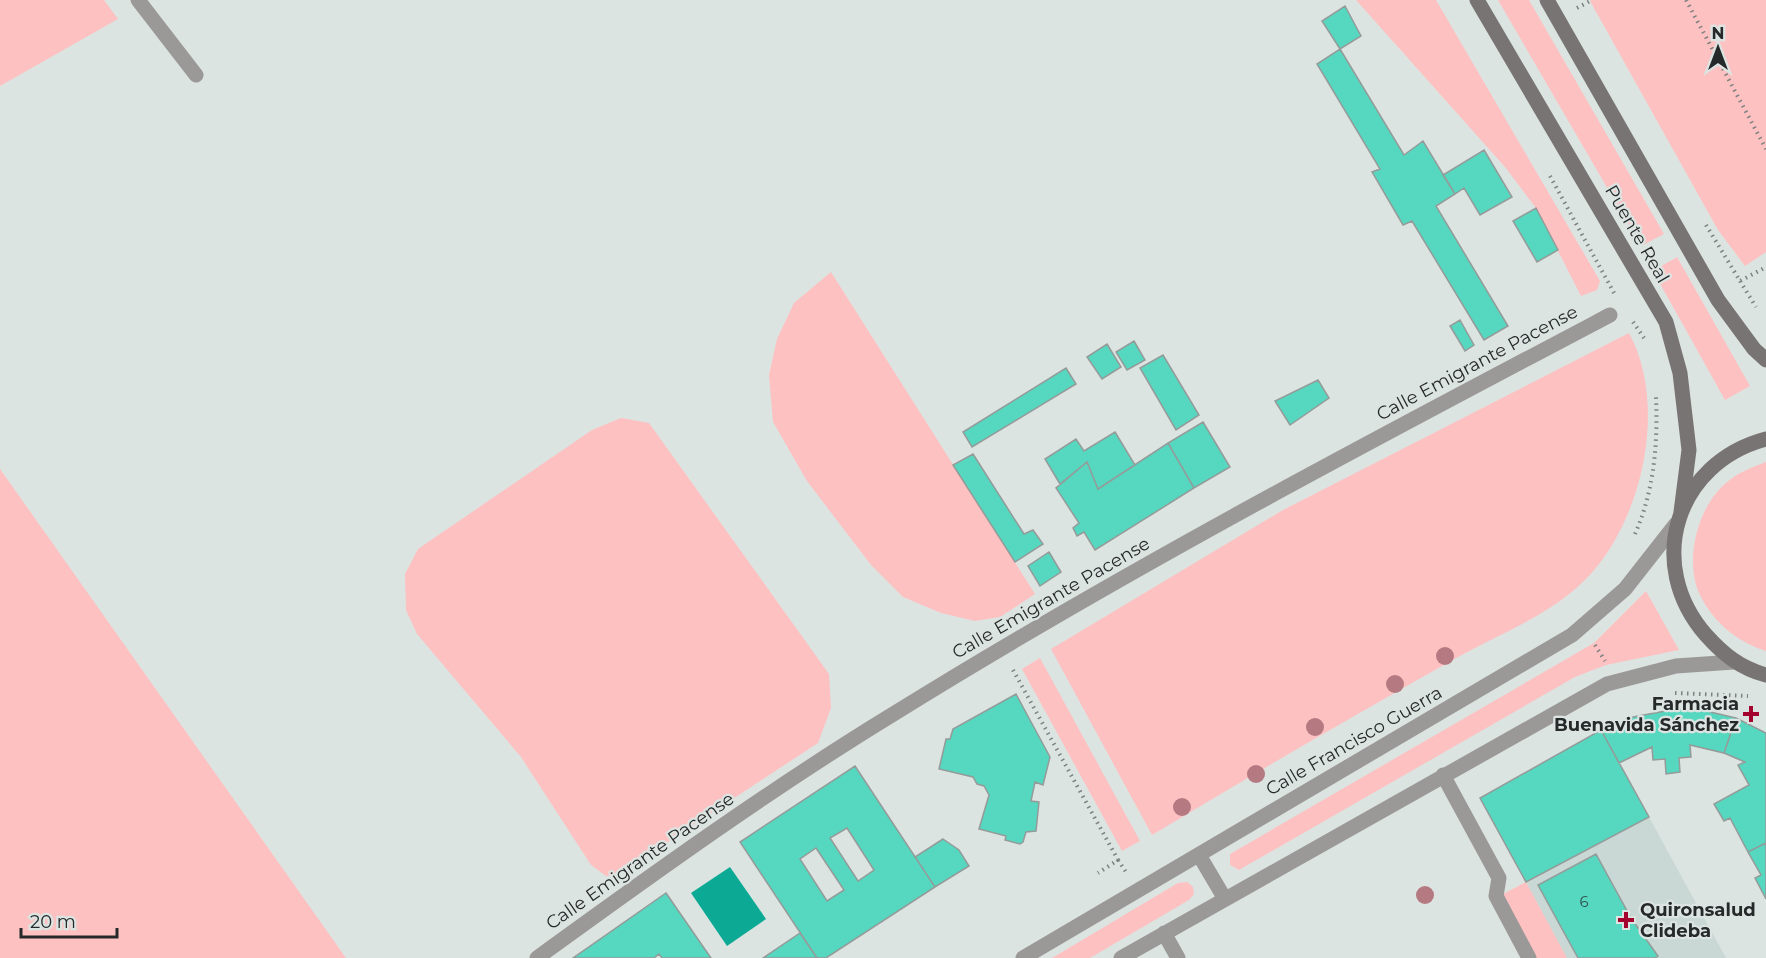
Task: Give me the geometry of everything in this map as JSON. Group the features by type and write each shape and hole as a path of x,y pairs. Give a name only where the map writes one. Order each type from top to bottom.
{"main road":[{"name":"Puente Real","path":"1477,0 1666,322 1680,373 1689,450 1678,518 1674,563 1680,588 1689,610 1702,630 1734,662"},
{"name":"Puente Real","path":"1547,0 1678,235 1718,300 1766,360"},
{"path":"1678,518 1702,478 1719,461 1735,450 1766,439"},
{"path":"1734,662 1766,675"}],"street":[{"path":"138,0 196,75"},
{"name":"Calle Emigrante Pacense","path":"537,958 752,806 893,714 1002,648 1320,467 1610,315"},
{"name":"Calle Francisco Guerra","path":"1023,958 1572,635 1625,589 1678,518"},
{"path":"1121,958 1607,684 1676,666 1734,662"},
{"path":"1443,775 1499,878 1496,896 1529,958"},
{"path":"1199,855 1225,899"},
{"path":"1164,933 1178,958"}],"path":[{"path":"1577,8 1592,0"},
{"path":"1686,0 1766,149"},
{"path":"1678,235 1703,219 1758,311"},
{"path":"1740,281 1766,267"},
{"path":"1630,318 1649,347"},
{"path":"1632,543 1650,490 1658,435 1656,391"},
{"path":"1002,648 1118,860 1098,873"}],"shaded area":[{"path":"0,0 104,0 118,19 0,86"},
{"path":"1356,0 1436,0 1600,281 1597,290 1581,296 1536,208 1505,167"},
{"path":"1498,0 1529,0 1664,234 1641,246"},
{"path":"1766,0 1766,252 1745,266 1718,230 1590,1"},
{"path":"1677,257 1750,386 1725,400 1653,271"},
{"path":"831,272 1035,594 1000,617 975,621 941,613 903,597 871,565 807,481 773,422 769,375 777,339 794,303"},
{"path":"1629,333 1641,362 1647,394 1648,427 1644,461 1623,525 1606,554 1587,578 1558,603 1542,613 1458,657 1152,835 1051,649 1283,510"},
{"path":"621,418 649,423 829,674 831,708 818,743 619,874 606,876 591,865 521,757 417,634 406,610 405,574 418,549 592,430"},
{"path":"1766,462 1766,651 1746,643 1728,631 1713,616 1701,597 1696,583 1693,552 1701,521 1716,493 1735,476"},
{"path":"0,469 346,958 0,958"},
{"path":"1646,591 1679,650 1606,665 1575,677 1239,870 1230,865 1230,854 1594,643"},
{"path":"1040,658 1140,841 1122,851 1022,669"},
{"name":"Quironsalud Clideba","path":"1649,817 1726,958 1567,958 1526,882"},
{"path":"730,867 766,919 727,946 691,893"},
{"path":"1187,882 1193,887 1194,894 1189,900 1090,958 1052,958 1178,883"},
{"path":"1526,882 1567,958 1535,958 1501,895"}],"building":[{"path":"1345,6 1361,36 1340,49 1322,21"},
{"path":"1340,49 1404,155 1423,141 1455,194 1436,206 1508,326 1484,340 1412,221 1403,225 1372,172 1380,169 1317,64"},
{"path":"1484,150 1512,197 1480,215 1464,188 1455,194 1443,175"},
{"path":"1536,208 1558,250 1537,262 1513,221"},
{"path":"1460,320 1474,345 1465,351 1450,326"},
{"path":"1134,341 1145,360 1127,370 1116,352"},
{"path":"1107,344 1121,367 1102,379 1087,357"},
{"path":"1163,355 1199,415 1176,430 1140,368"},
{"path":"1066,368 1076,384 972,447 963,432"},
{"path":"1318,380 1329,398 1290,425 1275,401"},
{"path":"1203,422 1230,467 1194,488 1168,443"},
{"path":"1115,432 1135,465 1098,489 1087,462 1060,484 1045,459 1076,439 1084,451"},
{"path":"1168,443 1194,488 1095,550 1084,532 1077,536 1073,528 1079,523 1056,488 1087,462 1098,489"},
{"path":"973,454 1024,534 1033,530 1043,544 1015,562 953,465"},
{"path":"1049,552 1061,572 1040,586 1028,566"},
{"path":"1016,694 1050,757 1043,785 1035,782 1031,801 1039,802 1036,831 1026,832 1020,844 1005,840 1006,836 979,829 989,795 984,786 977,784 973,777 939,769 946,739 950,739 953,729"},
{"path":"1676,709 1702,710 1736,718 1724,753 1690,745 1691,757 1679,758 1680,772 1666,774 1665,759 1653,760 1652,747 1619,763 1601,730 1633,717"},
{"path":"1736,718 1766,733 1766,843 1748,852 1730,818 1724,821 1714,804 1749,785 1738,765 1745,762 1724,753"},
{"path":"1601,730 1649,817 1526,882 1480,798"},
{"path":"855,766 935,887 826,958 817,958 740,842","holes":["847,828 874,870 858,881 830,838","816,848 844,890 827,901 800,859"]},
{"path":"943,839 959,850 969,866 935,887 915,857"},
{"path":"1766,843 1766,899 1755,878 1761,875 1748,852"},
{"path":"1596,854 1631,918 1658,956 1655,958 1578,958 1538,885"},
{"path":"666,893 711,958 662,958 659,954 654,958 573,958"},
{"path":"800,933 817,958 763,958"}],"place":[{"name":"Farmacia Buenavida Sánchez","path":"1751,714"},
{"name":"Quironsalud Clideba","path":"1626,920"}]}
